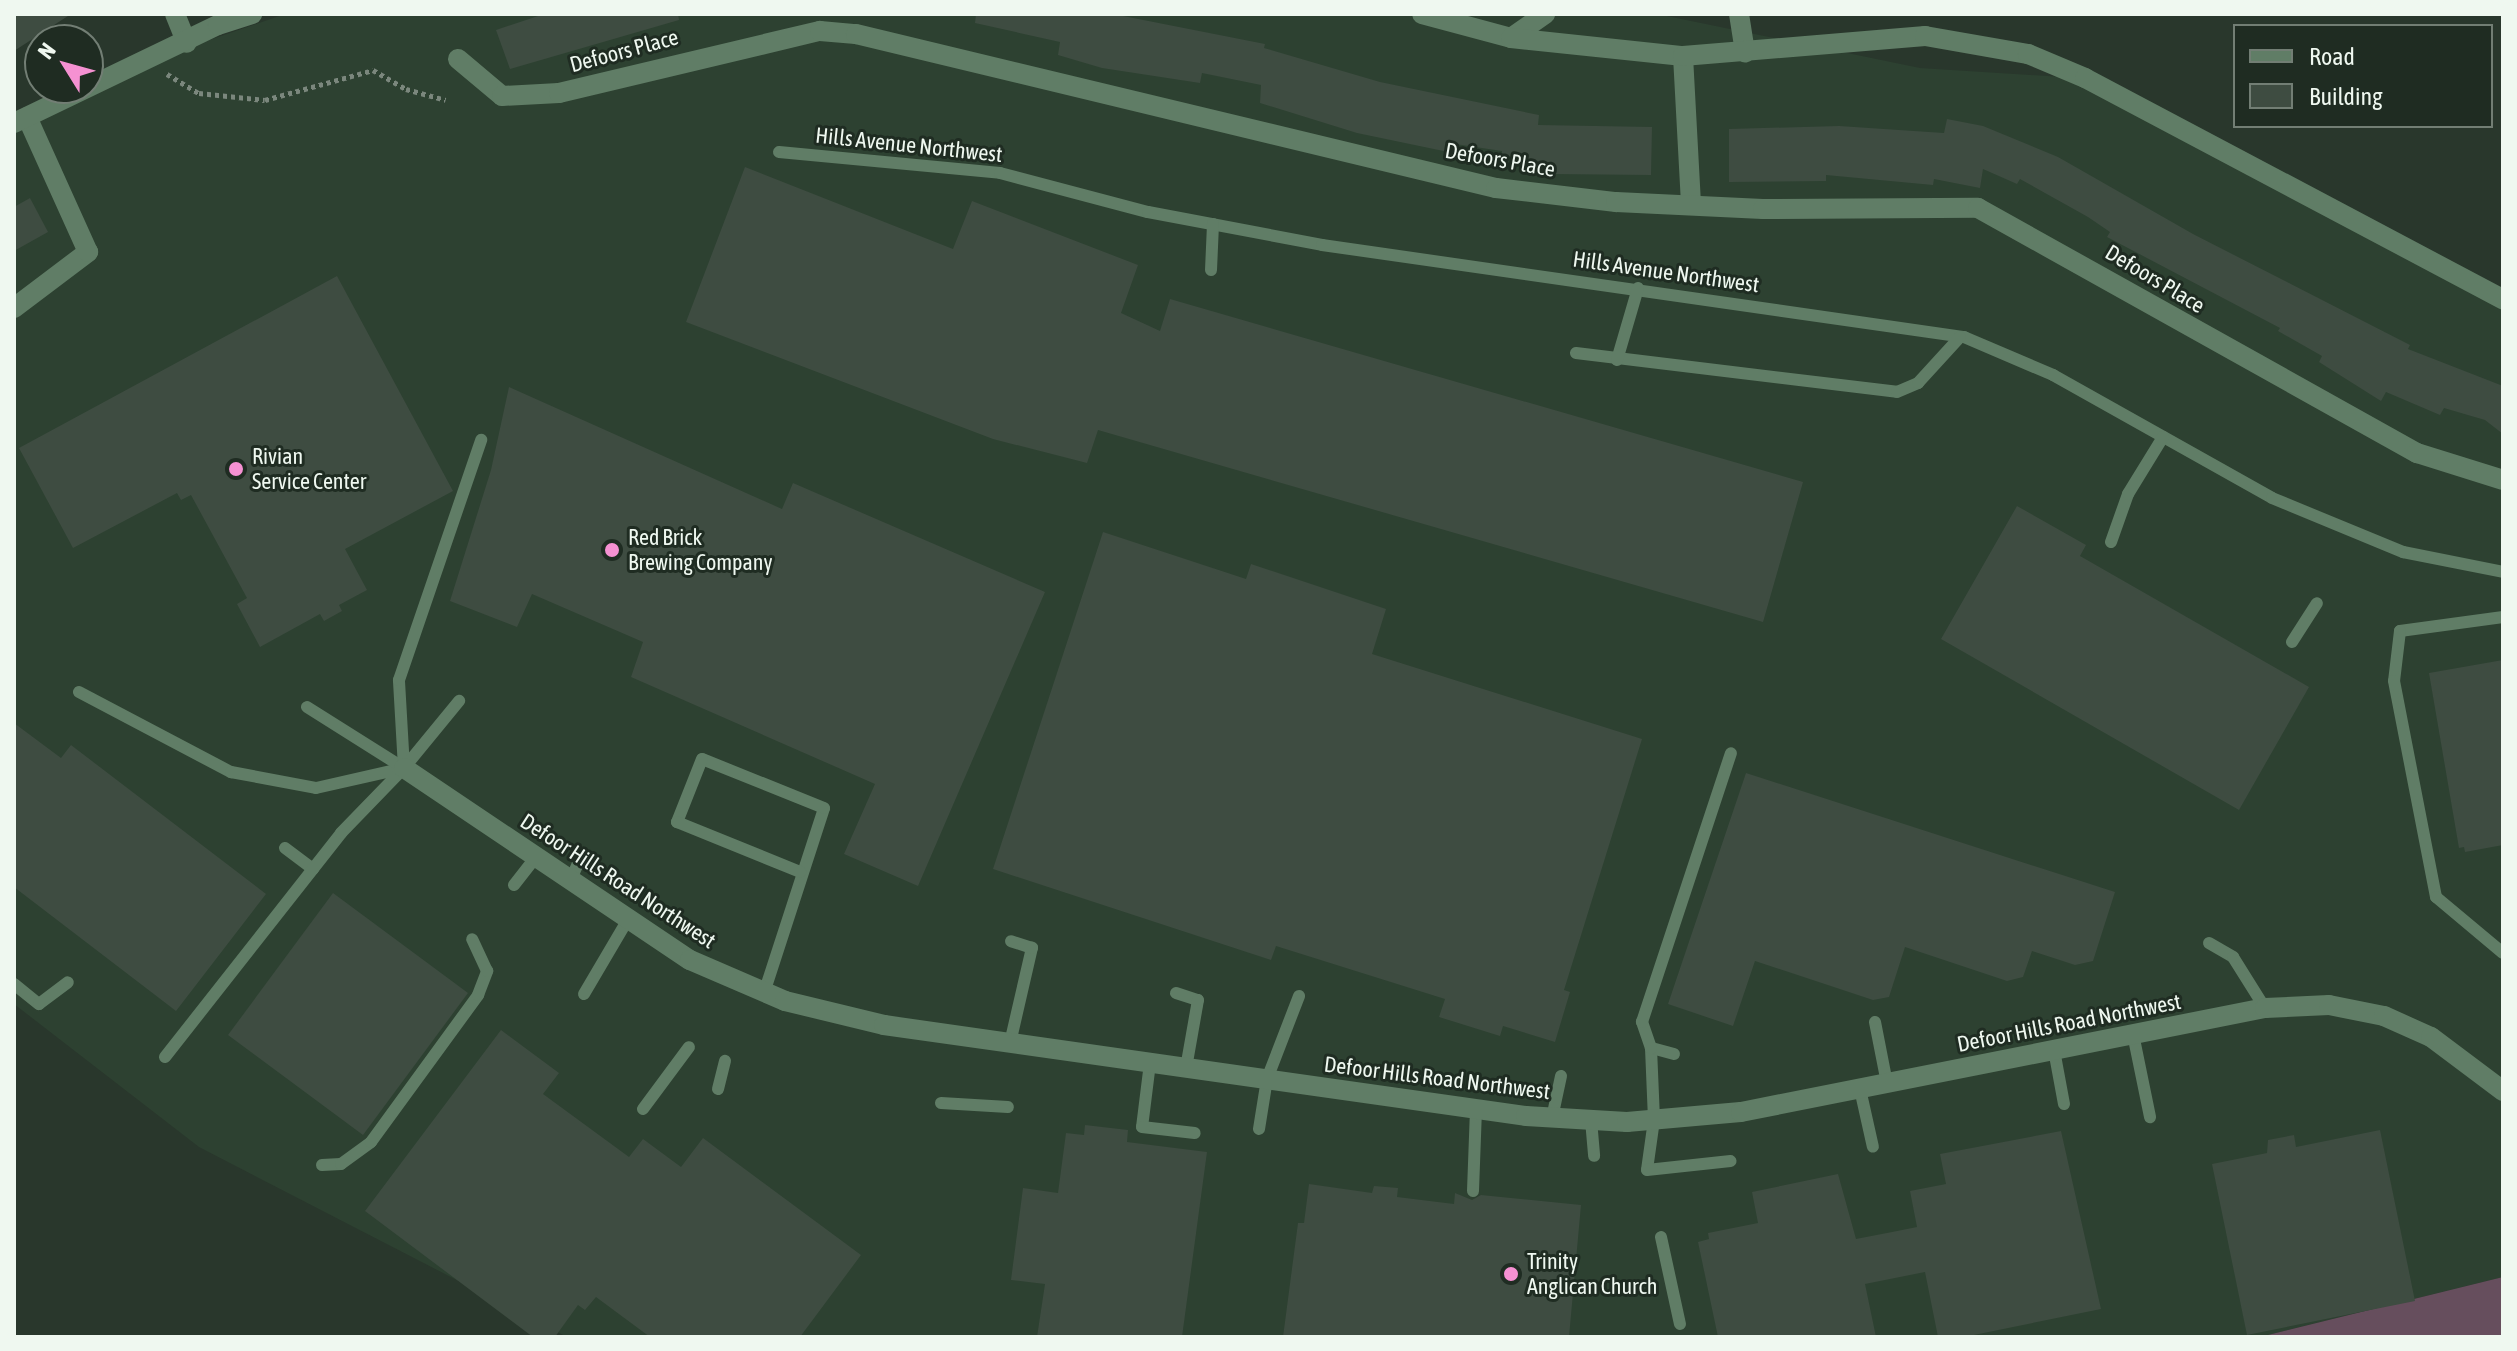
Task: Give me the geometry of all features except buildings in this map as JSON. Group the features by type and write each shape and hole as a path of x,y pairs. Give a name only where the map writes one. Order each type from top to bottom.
{"street":[{"path":"175,14 187,43"},
{"path":"14,308 88,252 20,120 252,14"},
{"path":"1422,14 1511,38 1683,56 1925,36 2028,54 2085,78 2503,299"},
{"path":"1511,38 1545,14"},
{"path":"1739,14 1745,53"},
{"name":"Defoors Place","path":"458,59 502,96 530,95 559,93 820,31 856,34 1496,188 1691,205 1978,208 2089,267 2268,375 2417,453 2503,480"},
{"path":"1683,56 1691,205"},
{"name":"Defoor Hills Road Northwest","path":"404,768 627,921 690,960 764,993 845,1017 1010,1043 1476,1109 1552,1118 1654,1120 1741,1112 2265,1008 2329,1005 2384,1016 2431,1037 2503,1091"}],"lane":[{"name":"Hills Avenue Northwest","path":"779,152 1000,173 1148,212 1322,245 1638,288 1960,337 2053,375 2272,498 2403,552 2503,572"},
{"path":"1211,270 1213,224"},
{"path":"1617,360 1638,288"},
{"path":"1576,353 1897,392 1918,383 1960,337"},
{"path":"2111,542 2128,494 2163,437"},
{"path":"404,768 399,680 481,440"},
{"path":"2292,642 2317,603"},
{"path":"2500,946 2436,897 2394,681 2400,631 2503,617"},
{"path":"79,692 231,772 316,788 404,768"},
{"path":"165,1057 313,869 404,768 459,701"},
{"path":"307,707 404,768"},
{"path":"1731,753 1642,1022 1651,1048 1654,1120 1647,1170 1731,1161"},
{"path":"764,993 800,872 824,808 702,759 677,822 800,872"},
{"path":"285,848 313,869"},
{"path":"514,885 535,858"},
{"path":"570,882 580,858"},
{"path":"584,994 627,921"},
{"path":"322,1165 341,1164 371,1142 478,995 487,971 472,939"},
{"path":"1010,1043 1032,948 1011,941"},
{"path":"2209,943 2233,957 2265,1008"},
{"path":"14,984 39,1004 68,982"},
{"path":"1176,993 1198,1000 1186,1068"},
{"path":"1259,1129 1267,1079 1299,996"},
{"path":"1875,1022 1887,1083"},
{"path":"2133,1034 2150,1117"},
{"path":"643,1109 689,1047"},
{"path":"1651,1048 1674,1054"},
{"path":"2054,1050 2064,1104"},
{"path":"718,1089 725,1061"},
{"path":"1150,1063 1142,1127 1195,1133"},
{"path":"1552,1118 1561,1076"},
{"path":"1860,1089 1873,1147"},
{"path":"941,1103 1008,1107"},
{"path":"1473,1191 1476,1109"},
{"path":"1591,1120 1594,1156"},
{"path":"1661,1237 1680,1324"}],"path":[{"path":"145,62 186,80 199,93 265,100 373,70 406,89 446,100"}],"shaded area":[{"path":"285,14 1657,14 1920,68 2095,79 2503,305 2503,1277 2260,1337 567,1337 199,1147 14,1004 14,123 55,104 104,104 104,81 145,62"},
{"path":"2503,1277 2503,1337 2260,1337"}],"place":[{"name":"Rivian Service Center","path":"236,469"},
{"name":"Red Brick Brewing Company","path":"612,550"},
{"name":"Trinity Anglican Church","path":"1511,1274"}]}
